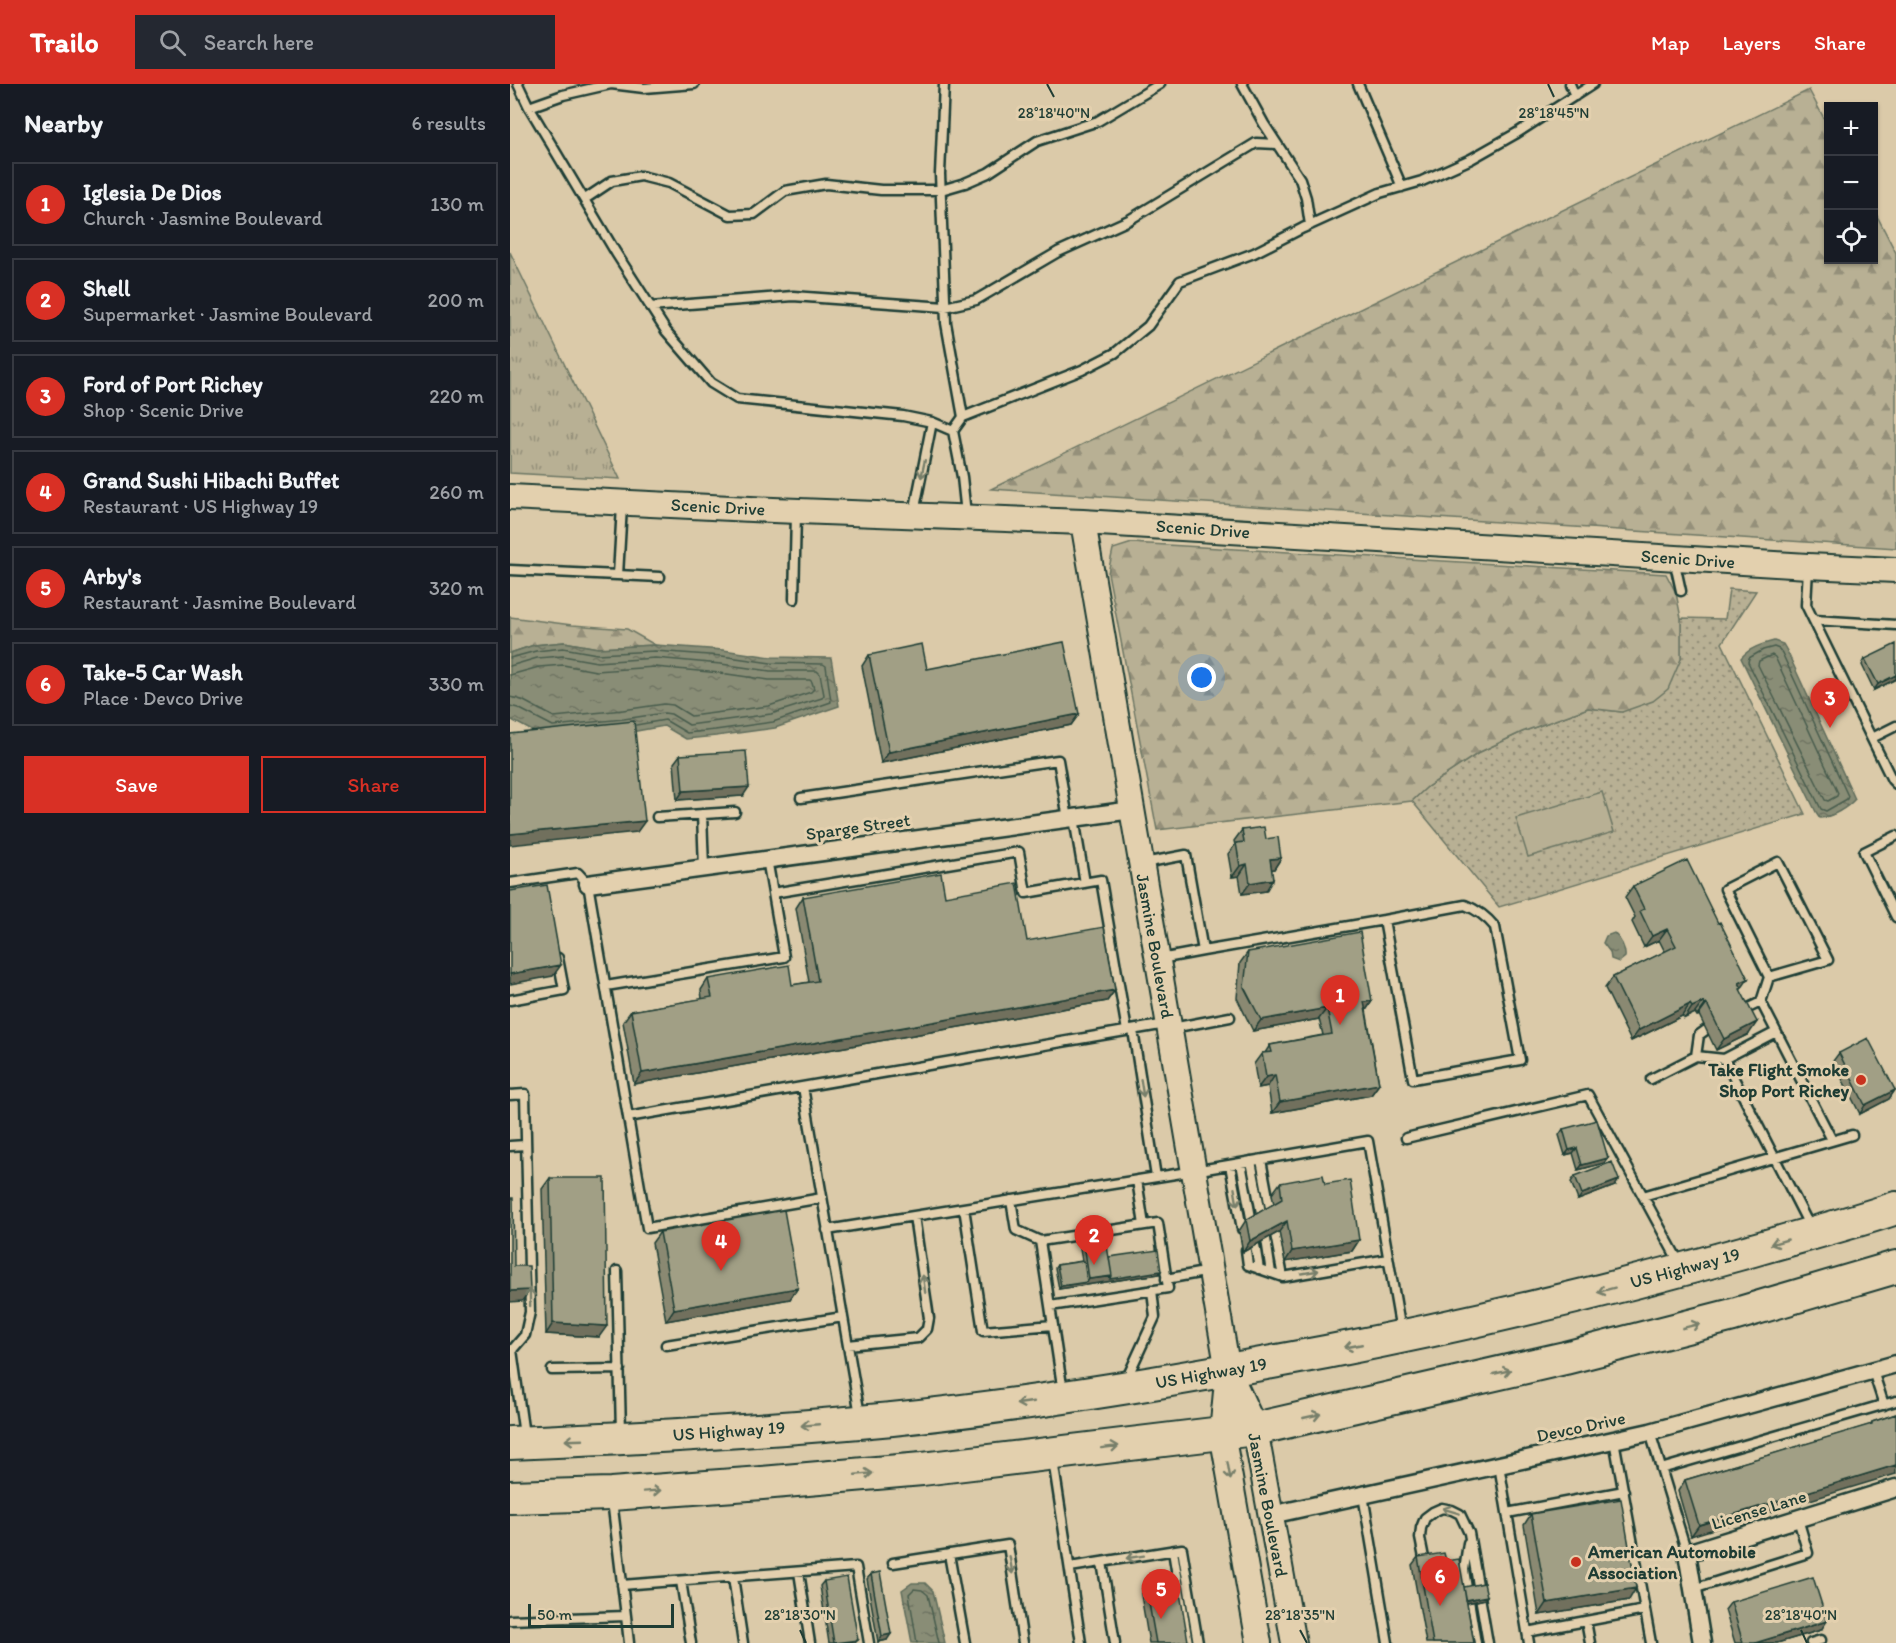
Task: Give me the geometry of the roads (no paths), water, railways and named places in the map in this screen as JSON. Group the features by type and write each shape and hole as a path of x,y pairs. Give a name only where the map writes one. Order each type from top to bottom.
{"highway":[{"name":"US Highway 19","path":"517,1443 861,1421 1028,1403 1228,1371 1402,1337 1563,1301 1683,1270 1896,1208"},
{"path":"510,1497 611,1494 762,1483 1052,1454 1255,1429 1564,1358 1733,1315 1896,1267"}],"street":[{"name":"Scenic Drive","path":"510,497 1083,522 1896,570"},
{"name":"Jasmine Boulevard","path":"1083,522 1228,1371 1255,1429 1294,1643"},
{"name":"Sparge Street","path":"588,884 1132,810"},
{"name":"Devco Drive","path":"1271,1515 1650,1432 1896,1364"},
{"name":"Jasmine Boulevard","path":"1228,1371 1222,1433 1259,1643"},
{"name":"License Lane","path":"1687,1553 1896,1488"},
{"path":"1687,1553 1702,1643"}],"lane":[{"path":"518,84 529,107 616,253 666,331 711,383 737,399 903,416 932,422 953,431"},
{"path":"529,107 564,95 611,84 644,88 694,84"},
{"path":"944,84 941,190 945,307 963,417"},
{"path":"585,199 612,182 641,176 669,183 698,196 730,215 754,214 785,191 826,184 881,190 941,190 988,173 1037,141 1098,120 1160,84"},
{"path":"1242,84 1264,124 1300,179 1306,198 1310,225"},
{"path":"1358,84 1402,187"},
{"path":"1570,84 1575,96"},
{"path":"967,518 953,431 963,417 1082,370 1115,352 1148,326 1180,281 1254,253 1380,193 1422,181 1471,159 1517,133 1593,84"},
{"path":"1256,143 1264,124"},
{"path":"650,306 793,296 945,307 976,300 1059,252 1129,220 1256,143 1277,144"},
{"path":"913,515 932,422"},
{"path":"618,575 622,502"},
{"path":"794,599 796,511"},
{"path":"1674,558 1681,591"},
{"path":"1808,566 1806,604 1896,784"},
{"path":"510,570 660,577"},
{"path":"1814,620 1896,626"},
{"path":"1872,738 1896,726"},
{"path":"801,798 1058,760 1085,883"},
{"path":"657,817 735,812"},
{"path":"702,814 704,868"},
{"path":"1896,837 1864,852 1896,917"},
{"path":"773,893 1019,852 1026,893 1101,880 1156,1177"},
{"path":"1141,863 1186,855 1203,951"},
{"path":"606,986 784,957 767,859"},
{"path":"1769,977 1828,960 1778,862 1725,889 1769,977 1761,1002 1832,1140"},
{"path":"510,883 578,873 588,884 647,1228 822,1198"},
{"path":"545,878 547,889"},
{"path":"1157,960 1465,905 1476,909 1495,927 1520,1060 1413,1079 1384,920"},
{"path":"510,1000 564,990 556,945"},
{"path":"1738,1013 1761,1002"},
{"path":"628,1118 1130,1031 1230,1017"},
{"path":"1696,1056 1699,1035 1706,1030"},
{"path":"1651,1079 1696,1056 1724,1059 1776,1032"},
{"path":"1724,1059 1814,1233"},
{"path":"803,1087 861,1421"},
{"path":"510,1095 525,1094 530,1312 525,1335 511,1350 517,1443"},
{"path":"1406,1138 1588,1095 1683,1270"},
{"path":"1643,1196 1852,1135"},
{"path":"827,1230 1368,1142 1402,1337"},
{"path":"510,1146 526,1145"},
{"path":"1261,1160 1271,1213"},
{"path":"1251,1161 1262,1218"},
{"path":"1241,1163 1252,1223"},
{"path":"1230,1165 1242,1229"},
{"path":"1137,1180 1144,1225"},
{"path":"1011,1200 1016,1230 1040,1241 1158,1223 1168,1288 1050,1306"},
{"path":"964,1208 983,1331 1053,1324"},
{"path":"848,1345 918,1338 927,1329 929,1318 914,1216"},
{"path":"1275,1234 1283,1277"},
{"path":"1266,1239 1271,1273"},
{"path":"1040,1241 1064,1397"},
{"path":"1255,1245 1259,1269"},
{"path":"1246,1250 1248,1265 1283,1277 1388,1259"},
{"path":"1166,1279 1210,1270"},
{"path":"617,1271 622,1438"},
{"path":"1122,1388 1155,1317 1152,1290"},
{"path":"666,1345 843,1317"},
{"path":"552,1370 620,1369"},
{"path":"1873,1371 1884,1405"},
{"path":"1661,1469 1896,1401"},
{"path":"1650,1432 1687,1553"},
{"path":"1614,1440 1652,1643"},
{"path":"1052,1454 1081,1643"},
{"path":"1499,1465 1529,1643"},
{"path":"1507,1513 1624,1491"},
{"path":"611,1494 629,1643"},
{"path":"1363,1495 1388,1643"},
{"path":"1425,1563 1420,1538 1425,1518 1442,1508 1452,1510 1460,1515 1469,1533 1488,1643"},
{"path":"1693,1589 1808,1553 1798,1519"},
{"path":"1469,1533 1464,1570 1476,1643"},
{"path":"893,1563 1008,1545 1023,1643"},
{"path":"1070,1567 1182,1549 1198,1643"},
{"path":"1173,1551 1188,1643"},
{"path":"949,1554 965,1643"},
{"path":"1102,1562 1115,1643"},
{"path":"622,1585 856,1567 869,1643"},
{"path":"799,1572 810,1643"},
{"path":"733,1577 743,1643"},
{"path":"681,1581 691,1643"},
{"path":"1527,1632 1646,1610"},
{"path":"510,1620 626,1617"},
{"path":"1586,1621 1590,1643"},
{"path":"1810,1643 1821,1640"}],"water":[{"path":"1774,641 1783,644 1787,651 1855,799 1844,809 1829,816 1820,818 1816,812 1741,658 1752,649"},
{"path":"564,642 598,648 655,645 723,650 771,657 831,658 839,706 775,728 716,736 686,739 664,726 626,733 549,740 510,719 510,653 534,645"},
{"path":"1614,933 1625,951 1625,957 1619,962 1611,959 1610,952 1603,943 1606,936"},
{"path":"912,1583 925,1583 933,1591 945,1643 912,1643 902,1590"}],"place":[{"name":"Ford of Port Richey","path":"1830,728"},
{"name":"Iglesia De Dios","path":"1340,1025"},
{"name":"Take Flight Smoke Shop Port Richey","path":"1861,1080"},
{"name":"Shell","path":"1094,1265"},
{"name":"Grand Sushi Hibachi Buffet","path":"721,1271"},
{"name":"American Automobile Association","path":"1576,1562"},
{"name":"Take-5 Car Wash","path":"1440,1606"},
{"name":"Arby's","path":"1161,1619"}]}
